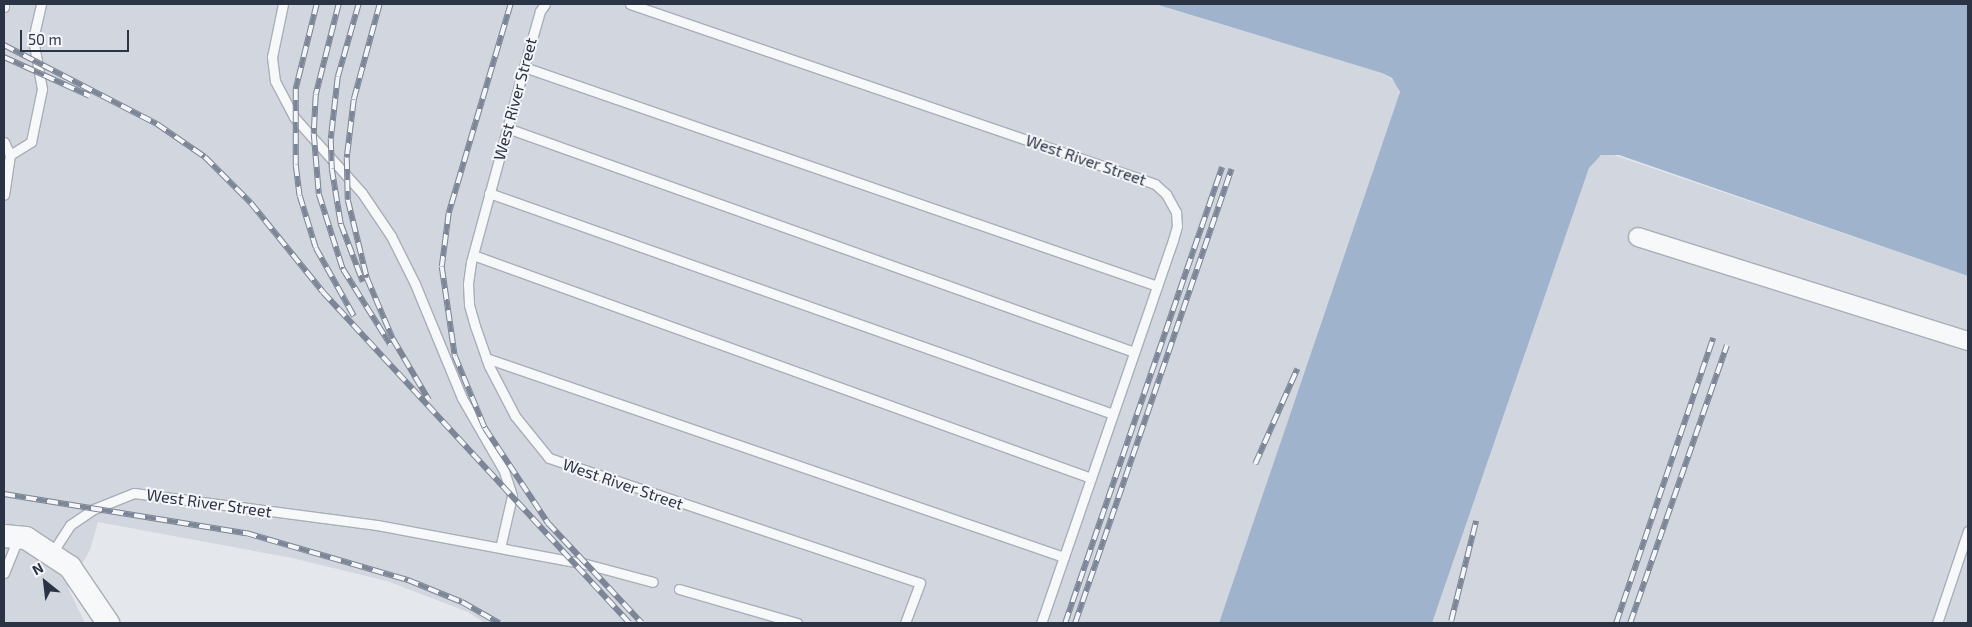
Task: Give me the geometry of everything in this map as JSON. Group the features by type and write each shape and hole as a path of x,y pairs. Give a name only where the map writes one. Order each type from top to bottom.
{"street":[{"path":"1638,237 1968,341"},
{"path":"16,537 52,553 83,582 108,623"}],"lane":[{"path":"10,155 31,142 33,133 42,89 33,39 41,4"},
{"path":"283,4 272,57 275,81 294,117 362,193 391,236 415,284 462,398 504,471 512,496 500,548"},
{"name":"West River Street","path":"545,4 540,11 473,255 469,305 486,358 515,416 548,458 920,583 905,623"},
{"name":"West River Street","path":"630,4 1155,184 1166,194 1176,212 1177,226 1041,623"},
{"path":"524,67 1157,286"},
{"path":"507,128 1134,352"},
{"path":"4,142 10,155 4,195"},
{"path":"489,193 1113,414"},
{"path":"473,255 1091,478"},
{"path":"486,358 1064,557"},
{"name":"West River Street","path":"52,553 70,525 94,509 134,493 377,525 586,564 653,582"},
{"path":"1937,623 1968,531"},
{"path":"4,573 16,537"},
{"path":"679,589 797,623"}],"shaded area":[{"path":"4,4 1154,4 1382,73 1396,82 1400,96 1219,623 485,623 468,612 387,581 292,558 98,522 90,550 68,588 85,623 4,623"},
{"path":"1608,153 1968,276 1968,623 1432,623 1589,168 1596,158"}],"water":[{"path":"1155,4 1968,4 1968,276 1619,155 1601,155 1589,168 1432,623 1219,623 1400,92 1392,78 1382,73"}],"railway":[{"path":"317,4 296,89 296,165 300,196 316,248 354,316"},
{"path":"339,4 316,95 314,134 319,194 343,269 390,344"},
{"path":"359,4 338,77 331,139 332,169 341,224 363,282"},
{"path":"380,4 354,100 347,158 348,200 367,278 393,339 429,400"},
{"path":"511,4 449,213 442,267 455,356 485,428 548,523 642,623"},
{"path":"4,45 157,124 205,157 251,203 323,292 630,623"},
{"path":"4,57 90,96"},
{"path":"1065,623 1222,167"},
{"path":"1075,623 1231,169"},
{"path":"1616,623 1713,338"},
{"path":"1630,623 1727,345"},
{"path":"1255,464 1297,369"},
{"path":"4,494 246,533 408,580 462,602 499,623"},
{"path":"1451,621 1476,521"}]}
